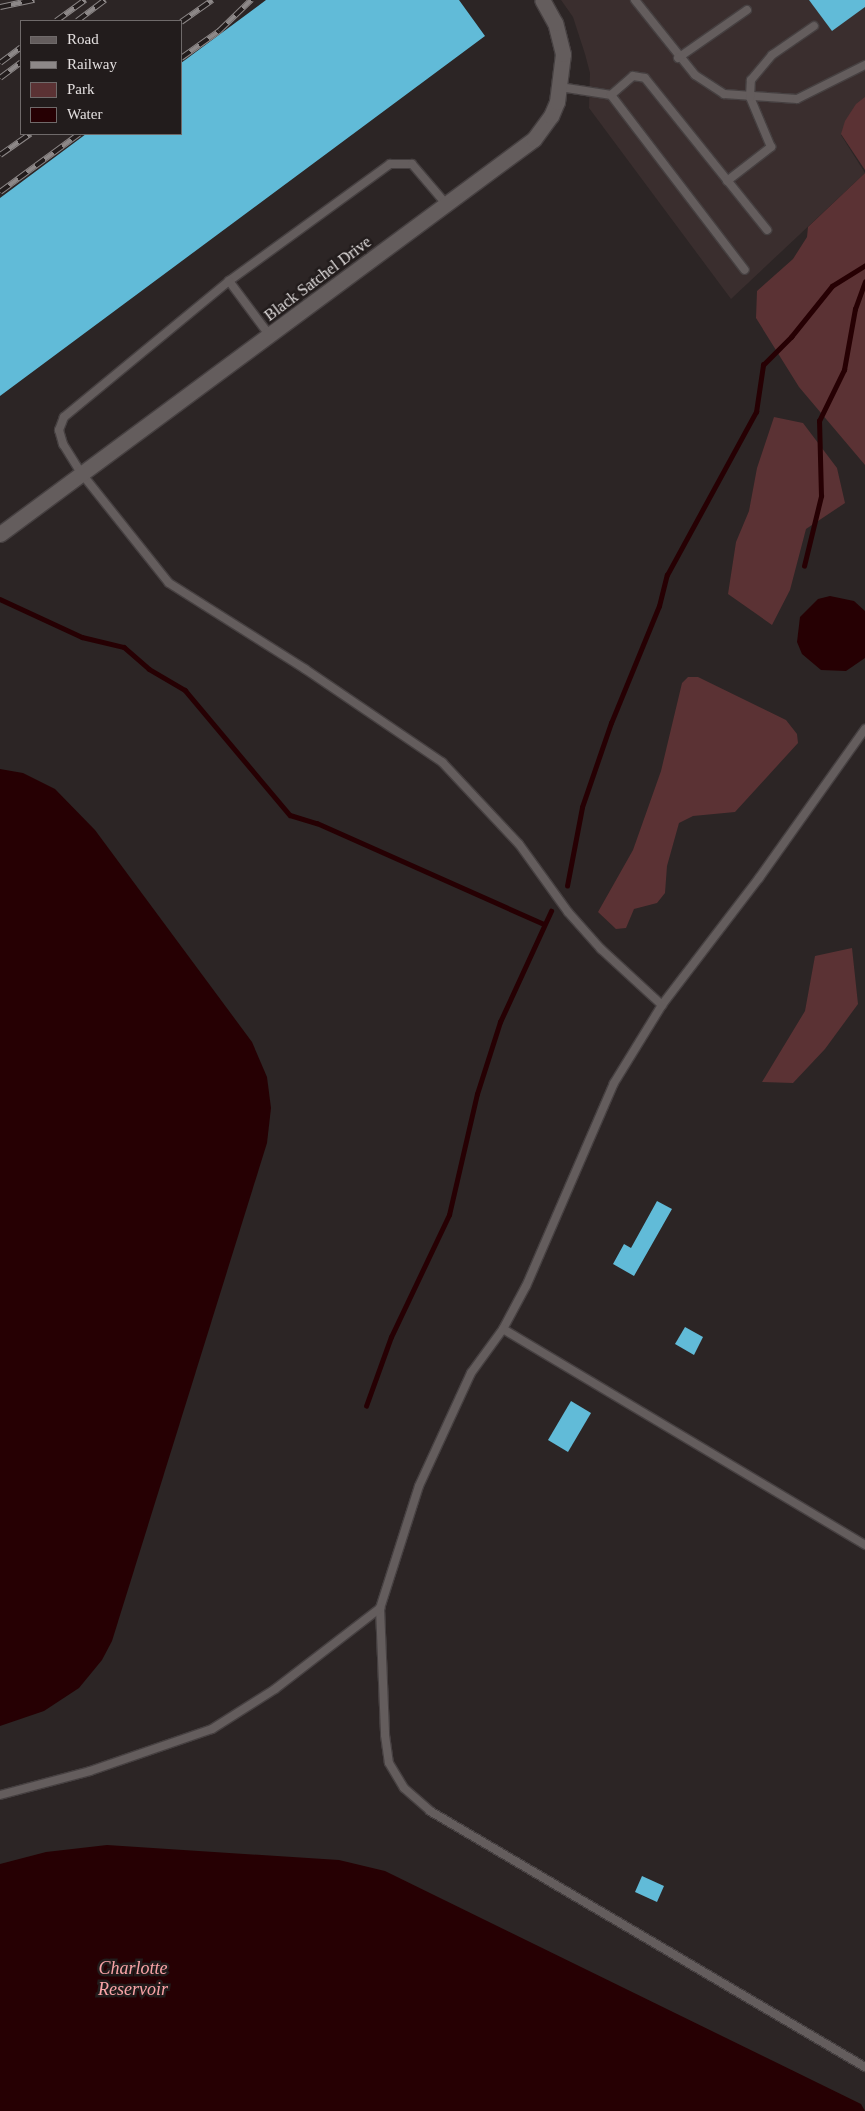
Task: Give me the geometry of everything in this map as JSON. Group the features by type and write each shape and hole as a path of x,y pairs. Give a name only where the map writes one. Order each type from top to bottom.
{"street":[{"name":"Black Satchel Drive","path":"0,534 534,139 551,116 560,86 563,54 560,35 542,0"}],"lane":[{"path":"635,0 678,58 695,75 724,94 796,99 865,65"},
{"path":"678,58 747,10"},
{"path":"728,181 771,147 750,97 751,80 772,55 814,26"},
{"path":"611,95 633,76 645,78 767,230"},
{"path":"560,86 611,95 745,270"},
{"path":"447,205 412,164 390,164 229,281 64,417 58,430 82,474 169,583 305,669 442,762 519,844 568,912 601,949 662,1005"},
{"path":"229,281 270,336"},
{"path":"865,728 759,878 662,1005 614,1083 526,1286 503,1329 471,1373 419,1486 380,1608 385,1735 389,1763 404,1788 430,1811 865,2067"},
{"path":"503,1329 865,1545"},
{"path":"0,1796 90,1771 212,1729 275,1689 380,1608"}],"shaded area":[{"path":"561,0 865,0 865,117 841,135 865,173 731,299 589,108 590,73 573,17"}],"green space":[{"path":"865,97 865,170 841,134 845,121 856,104"},
{"path":"865,173 865,465 799,387 756,318 757,291 793,259 807,237 808,227"},
{"path":"774,417 803,423 837,468 845,503 806,529 790,590 772,625 728,594 736,542 749,511 757,468"},
{"path":"688,677 698,677 786,720 797,734 798,743 735,812 693,816 679,823 667,866 665,893 657,903 634,909 626,928 616,929 598,912 633,850 661,771 682,683"},
{"path":"852,948 858,1004 825,1049 793,1083 762,1082 805,1011 815,956"}],"water":[{"path":"830,596 854,601 865,611 865,658 846,671 821,670 802,654 797,642 800,617 818,599"},
{"path":"0,769 23,773 55,789 95,830 252,1042 267,1077 271,1108 267,1143 112,1641 102,1660 79,1688 44,1711 0,1726"},
{"name":"Charlotte Reservoir","path":"107,1845 339,1860 385,1871 861,2104 865,2111 0,2111 0,1864 46,1852"}],"building":[{"path":"266,0 459,0 485,36 0,396 0,198 85,135 182,135 182,62"},
{"path":"809,0 865,0 865,7 832,31"},
{"path":"657,1201 672,1209 634,1276 613,1264 624,1244 631,1248"},
{"path":"685,1327 703,1337 694,1355 675,1344"},
{"path":"571,1401 591,1413 568,1452 548,1440"},
{"path":"642,1876 664,1886 657,1902 635,1892"}],"waterway":[{"path":"567,886 582,807 611,723 659,606 667,575 756,412 763,365 791,337 832,286 865,265"},
{"path":"804,566 821,496 819,421 844,370 855,309 865,282"},
{"path":"0,599 82,637 124,647 149,669 185,690 290,815 317,823 544,924"},
{"path":"366,1406 391,1337 449,1215 477,1094 500,1022 551,911"}],"railway":[{"path":"0,7 34,0"},
{"path":"57,20 85,0"},
{"path":"78,20 105,0"},
{"path":"182,21 212,0"},
{"path":"182,57 219,31 251,0"},
{"path":"0,63 20,48"},
{"path":"0,78 20,63"},
{"path":"0,155 29,135"},
{"path":"0,192 78,135"}]}
